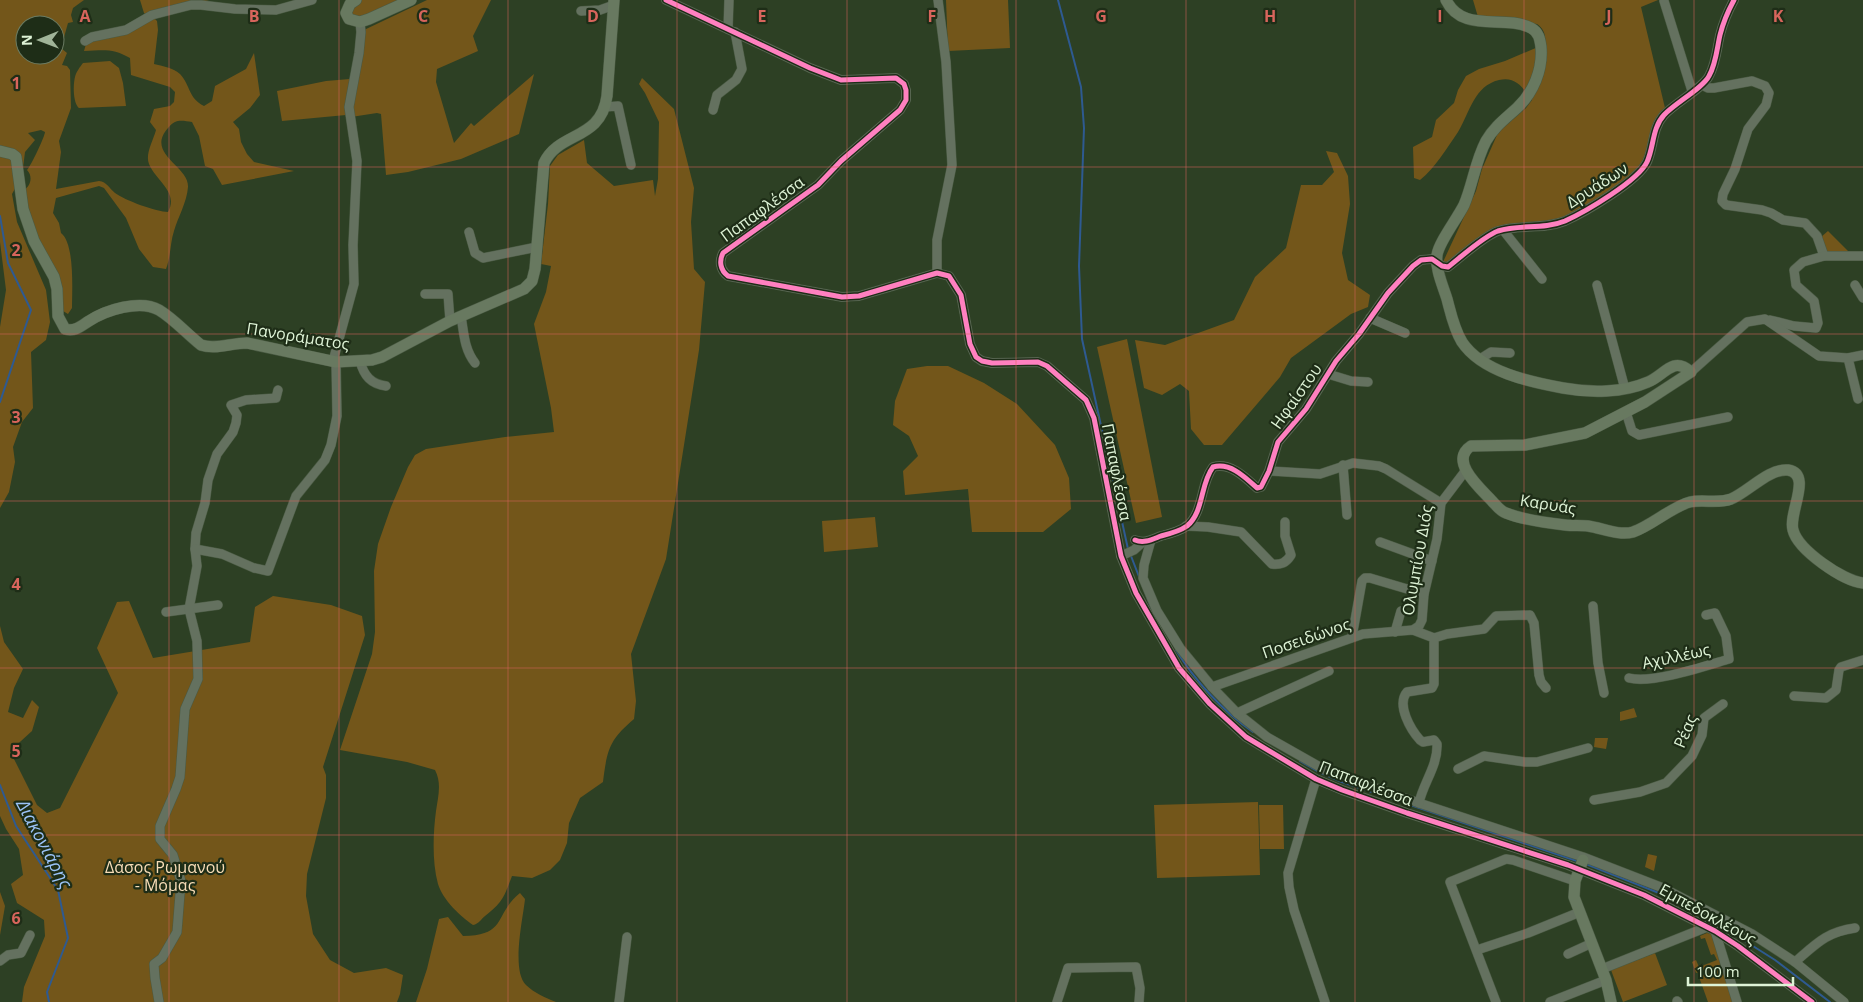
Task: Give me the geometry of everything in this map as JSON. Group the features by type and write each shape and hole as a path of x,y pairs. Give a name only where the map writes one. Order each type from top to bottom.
{"main road":[{"path":"356,0 350,4 346,12 352,21 360,22 412,0"},
{"path":"1446,0 1454,11 1465,18 1517,24 1532,29 1539,37 1541,56 1530,93 1520,106 1494,128 1485,142 1477,160 1466,200 1438,253 1439,274 1456,330 1466,347 1480,359 1514,377 1564,388 1595,391 1624,388 1647,383 1675,366 1682,366 1691,372 1645,402 1599,427 1576,436 1525,445 1471,446 1463,457 1466,470"},
{"name":"Πανοράματος","path":"1,151 16,157 23,208 34,241 54,277 57,289 58,316 65,328 76,329 103,312 151,307 160,311 201,345 207,347 246,343 334,361 377,359 456,318 528,286 533,277 543,170 546,159 557,147 593,125 600,118 605,106 614,3"},
{"name":"Καρυάς","path":"1466,470 1474,482 1505,513 1523,518 1566,525 1586,525 1626,533 1636,530 1687,503 1720,502 1732,499 1773,474 1789,470 1798,475 1800,481 1793,515 1793,532 1805,548 1839,576 1863,583"},
{"path":"1582,865 1574,881 1574,896 1606,980 1617,1002"},
{"path":"1606,980 1611,1002"}],"street":[{"path":"85,41 92,37 126,30 152,16 190,6 276,10 312,0"},
{"name":"Παπαφλέσσα","path":"666,0 836,79 896,78 904,84 907,96 900,110 840,160 818,185 723,253 720,263 724,273 738,278 850,297 937,273 949,276 959,290 970,344 976,357 982,361 992,363 1038,362 1047,366 1086,400 1094,418 1136,594 1179,668 1210,704 1246,737 1316,779 1407,813 1506,844 1582,865"},
{"path":"713,110 717,95 736,80 742,69 732,31 729,0"},
{"path":"937,273 936,240 952,165 946,62 938,0"},
{"path":"1734,0 1722,25 1710,74 1702,85 1714,88 1752,81 1761,83 1769,90 1768,100 1748,129 1722,201 1726,205 1767,211 1783,220 1805,223 1816,236 1824,256"},
{"path":"1664,1 1692,91"},
{"path":"581,11 600,10 614,3"},
{"path":"195,549 222,554 254,568 268,571 296,496 325,460 331,445 336,416 334,361 354,284 352,245 357,161 349,108 359,53 360,22"},
{"name":"Δρυάδων","path":"1438,264 1448,267 1487,237 1498,231 1518,227 1538,228 1565,221 1604,199 1633,178 1647,162 1655,130 1661,119 1692,91 1702,85"},
{"path":"605,106 618,106 631,166"},
{"path":"1503,230 1542,279"},
{"path":"469,232 475,253 483,258 537,248"},
{"path":"1691,372 1747,322 1765,319 1794,326 1816,328 1818,323 1814,301 1796,285 1794,270 1803,262 1824,256 1863,256"},
{"name":"Ηφαίστου","path":"1186,526 1195,515 1208,474 1214,467 1225,466 1241,474 1257,488 1261,487 1269,471 1278,442 1306,409 1336,361 1359,334 1388,293 1419,262 1432,259 1438,264"},
{"path":"1597,285 1624,388"},
{"path":"1855,285 1863,298"},
{"path":"425,294 448,294 468,355 475,363"},
{"path":"1370,318 1405,332"},
{"path":"1765,319 1819,356 1848,358 1863,355"},
{"path":"1480,359 1491,352 1510,353"},
{"path":"1848,358 1858,399"},
{"path":"360,361 362,371 367,378 377,385 386,386"},
{"path":"1328,374 1352,381 1368,382"},
{"path":"160,1002 154,978 154,964 162,958 177,932 181,880 173,855 160,838 160,826 180,777 185,709 198,679 197,641 189,609 197,566 196,533 205,502 208,480 219,450 235,428 237,415 231,405 246,400 276,398 278,390"},
{"path":"1626,412 1632,431 1639,435 1728,417"},
{"path":"1269,471 1320,474 1353,463 1379,466 1441,503"},
{"path":"1343,465 1347,515"},
{"name":"Ολυμπίου Διός","path":"1413,630 1419,626 1422,620 1424,594 1437,539 1441,503 1466,470"},
{"path":"1127,553 1143,540 1186,526 1208,527 1241,532 1272,564 1280,565 1288,561 1291,556 1285,536 1285,522"},
{"path":"1143,540 1143,578 1157,611 1180,648 1236,714 1267,737 1327,771 1584,857 1640,878 1742,929 1795,962 1844,1002"},
{"path":"1380,542 1432,561"},
{"path":"1352,637 1362,582 1365,578 1424,594"},
{"path":"166,612 218,605"},
{"path":"1593,606 1598,663 1604,693"},
{"path":"1395,632 1401,611"},
{"name":"Αχιλλέως","path":"1629,678 1650,678 1696,670 1729,659 1726,636 1715,614 1706,615"},
{"path":"1413,630 1434,638 1447,634 1484,629 1496,616 1530,615 1534,623 1538,671 1541,682 1546,688"},
{"name":"Ποσειδώνος","path":"1212,687 1352,637 1363,634 1413,630"},
{"path":"1418,803 1434,765 1437,744 1435,740 1424,742 1420,740 1407,720 1403,703 1404,695 1407,692 1432,688 1434,684 1434,638"},
{"path":"1794,696 1826,698 1836,690 1841,667 1863,660"},
{"path":"1236,714 1329,670"},
{"name":"Ρέας","path":"1594,800 1640,792 1666,783 1692,756 1703,732 1704,718 1723,704"},
{"path":"1458,769 1484,756 1537,762 1588,748"},
{"path":"1316,779 1288,873 1288,879 1294,910 1325,1002"},
{"path":"1496,1002 1450,882 1506,859 1574,881"},
{"name":"Εμπεδοκλέους","path":"1582,865 1711,929 1749,953 1812,1002"},
{"path":"1476,950 1521,936 1580,912"},
{"path":"1795,962 1829,935 1837,931 1855,928"},
{"path":"1602,969 1711,929 1737,1002"},
{"path":"0,961 8,955 21,953 30,935"},
{"path":"619,1002 627,937"},
{"path":"1568,954 1592,943"},
{"path":"1057,1002 1068,968 1136,968 1140,988 1139,1002"},
{"path":"1550,1002 1606,980"}],"green space":[{"path":"0,0 84,0 73,8 71,15 73,22 68,23 65,34 65,15 15,15 15,65 62,65 67,66 70,70 71,108 59,141 61,152 56,189 99,181 126,199 149,208 168,212 171,205 169,193 152,170 148,160 156,130 150,122 154,109 170,106 174,102 175,92 170,87 131,75 130,58 113,51 84,51 86,44 154,18 157,21 158,30 154,64 180,74 184,78 192,96 204,106 212,101 215,86 246,69 254,53 260,95 250,108 233,122 239,129 241,142 247,154 254,162 294,171 222,185 213,169 205,166 199,136 192,122 181,121 173,123 162,137 162,145 164,153 182,173 188,187 173,236 166,269 153,267 139,249 126,218 104,188 99,186 56,198 53,213 69,247 71,257 72,308 68,314 63,311 34,238 24,190 30,181 30,175 27,170 38,151 45,132 41,130 28,133 35,140 25,152 22,176 12,194 17,222 46,290 50,322 46,340 31,352 33,408 22,422 13,447 15,462 9,492 0,508 0,327 6,290 0,242"},
{"path":"140,0 209,0 147,16 144,13"},
{"path":"361,0 402,0 355,20 350,10"},
{"path":"427,0 491,0 473,36 478,51 437,69 436,82 454,143 471,123 474,126 534,74 519,134 461,159 408,172 386,175 381,114 351,117 364,30"},
{"path":"946,0 1008,0 1010,48 948,51"},
{"path":"1473,0 1658,0 1641,7 1667,110 1649,155 1632,178 1570,215 1556,221 1514,226 1449,263 1443,262 1476,191 1482,169 1497,135 1532,100 1515,81 1499,80 1484,88 1478,94 1458,132 1445,151 1431,170 1420,180 1414,178 1413,147 1432,137 1436,120 1454,103 1458,90 1466,76 1479,69 1505,61 1545,44 1544,32 1537,24 1478,17"},
{"path":"110,61 119,68 126,106 79,108 74,89 78,70 83,63"},
{"path":"642,78 674,109 694,188 691,222 694,269 705,282 699,350 666,559 631,654 636,701 634,719 619,733 611,746 603,782 580,798 569,823 567,843 560,860 550,870 532,878 512,876 505,894 496,907 478,923 473,925 452,907 438,884 435,867 434,829 439,785 435,770 407,762 340,750 372,654 375,632 374,571 378,544 391,507 415,455 426,449 554,432 534,324 546,292 551,266 541,264 550,166 558,155 584,140 587,163 614,186 653,180 655,196 658,179 659,122 639,84"},
{"path":"350,79 346,115 282,121 277,91 326,81"},
{"path":"1326,151 1337,153 1348,176 1350,204 1342,253 1348,280 1370,295 1368,307 1351,314 1291,358 1280,377 1222,445 1204,445 1191,429 1189,391 1180,384 1162,395 1144,388 1135,340 1165,345 1234,320 1255,277 1286,248 1301,185 1322,185 1334,172"},
{"path":"1828,231 1850,253 1828,254 1821,237"},
{"path":"1127,339 1162,517 1136,523 1097,347"},
{"path":"927,366 948,366 984,383 1017,404 1055,445 1069,478 1071,509 1043,532 972,532 968,489 905,495 903,471 918,456 909,436 893,425 895,401 907,369"},
{"path":"875,517 878,547 824,552 822,521"},
{"name":"Δάσος Ρωμανού - Μόμας","path":"273,596 331,605 362,616 365,635 323,767 326,775 326,798 307,874 306,896 313,934 330,960 354,973 386,968 403,975 397,1002 22,1002 24,987 45,936 44,920 17,903 11,884 23,875 19,849 0,816 0,626 4,642 23,669 14,688 8,712 23,718 32,700 39,707 32,731 10,751 37,805 47,813 60,808 118,693 97,648 117,602 129,601 153,658 250,642 255,607"},
{"path":"1634,708 1637,717 1620,721 1620,712"},
{"path":"1595,738 1608,738 1606,749 1594,747"},
{"path":"1258,802 1260,875 1157,878 1154,805"},
{"path":"1259,805 1283,805 1284,849 1260,849"},
{"path":"1648,854 1657,856 1654,871 1645,867"},
{"path":"0,892 5,906 0,935"},
{"path":"520,893 525,899 519,944 519,968 522,978 526,985 533,990 556,1002 416,1002 427,969 439,919 448,917 463,936 487,932 494,928 506,909"},
{"path":"1707,933 1711,934 1722,964 1696,973 1692,962 1696,960 1699,967 1717,960 1714,954 1711,955 1705,938 1701,939 1700,936"},
{"path":"1655,953 1667,985 1623,1002 1611,970"},
{"path":"1722,968 1734,1002 1708,1002 1699,977"}],"waterway":[{"path":"1058,0 1081,87 1084,128 1079,266 1082,339 1128,549"},
{"name":"Διακονιάρης","path":"0,216 8,263 31,310 0,402"},
{"path":"1131,556 1152,610"},
{"path":"1176,650 1210,695 1253,732"},
{"path":"1300,761 1342,782 1577,861"},
{"name":"Διακονιάρης","path":"0,785 16,826 58,890 68,938 47,992 49,1002"},
{"path":"1586,864 1664,895 1726,929 1775,960 1830,1002"}],"cycle path":[{"path":"666,0 810,68 841,80 896,78 904,84 906,100 900,110 841,161 818,185 723,253 721,259 723,271 728,276 842,297 859,296 937,273 949,276 961,295 970,344 976,357 982,361 992,363 1038,362 1047,366 1086,400 1094,418 1121,556 1136,593 1179,668 1210,704 1246,737 1316,779 1342,790 1568,865 1644,895 1715,931 1812,1002"},
{"path":"1135,540 1148,541 1187,526 1196,513 1206,481 1213,467 1219,466 1231,469 1242,475 1257,488 1261,487 1269,471 1278,442 1306,409 1336,361 1359,334 1388,293 1421,260 1432,259 1442,266 1448,267 1479,242 1498,231 1557,224 1565,221 1585,211 1622,187 1642,170 1647,162 1660,120 1669,110 1706,81 1709,76 1715,61 1720,35 1734,0"}]}
